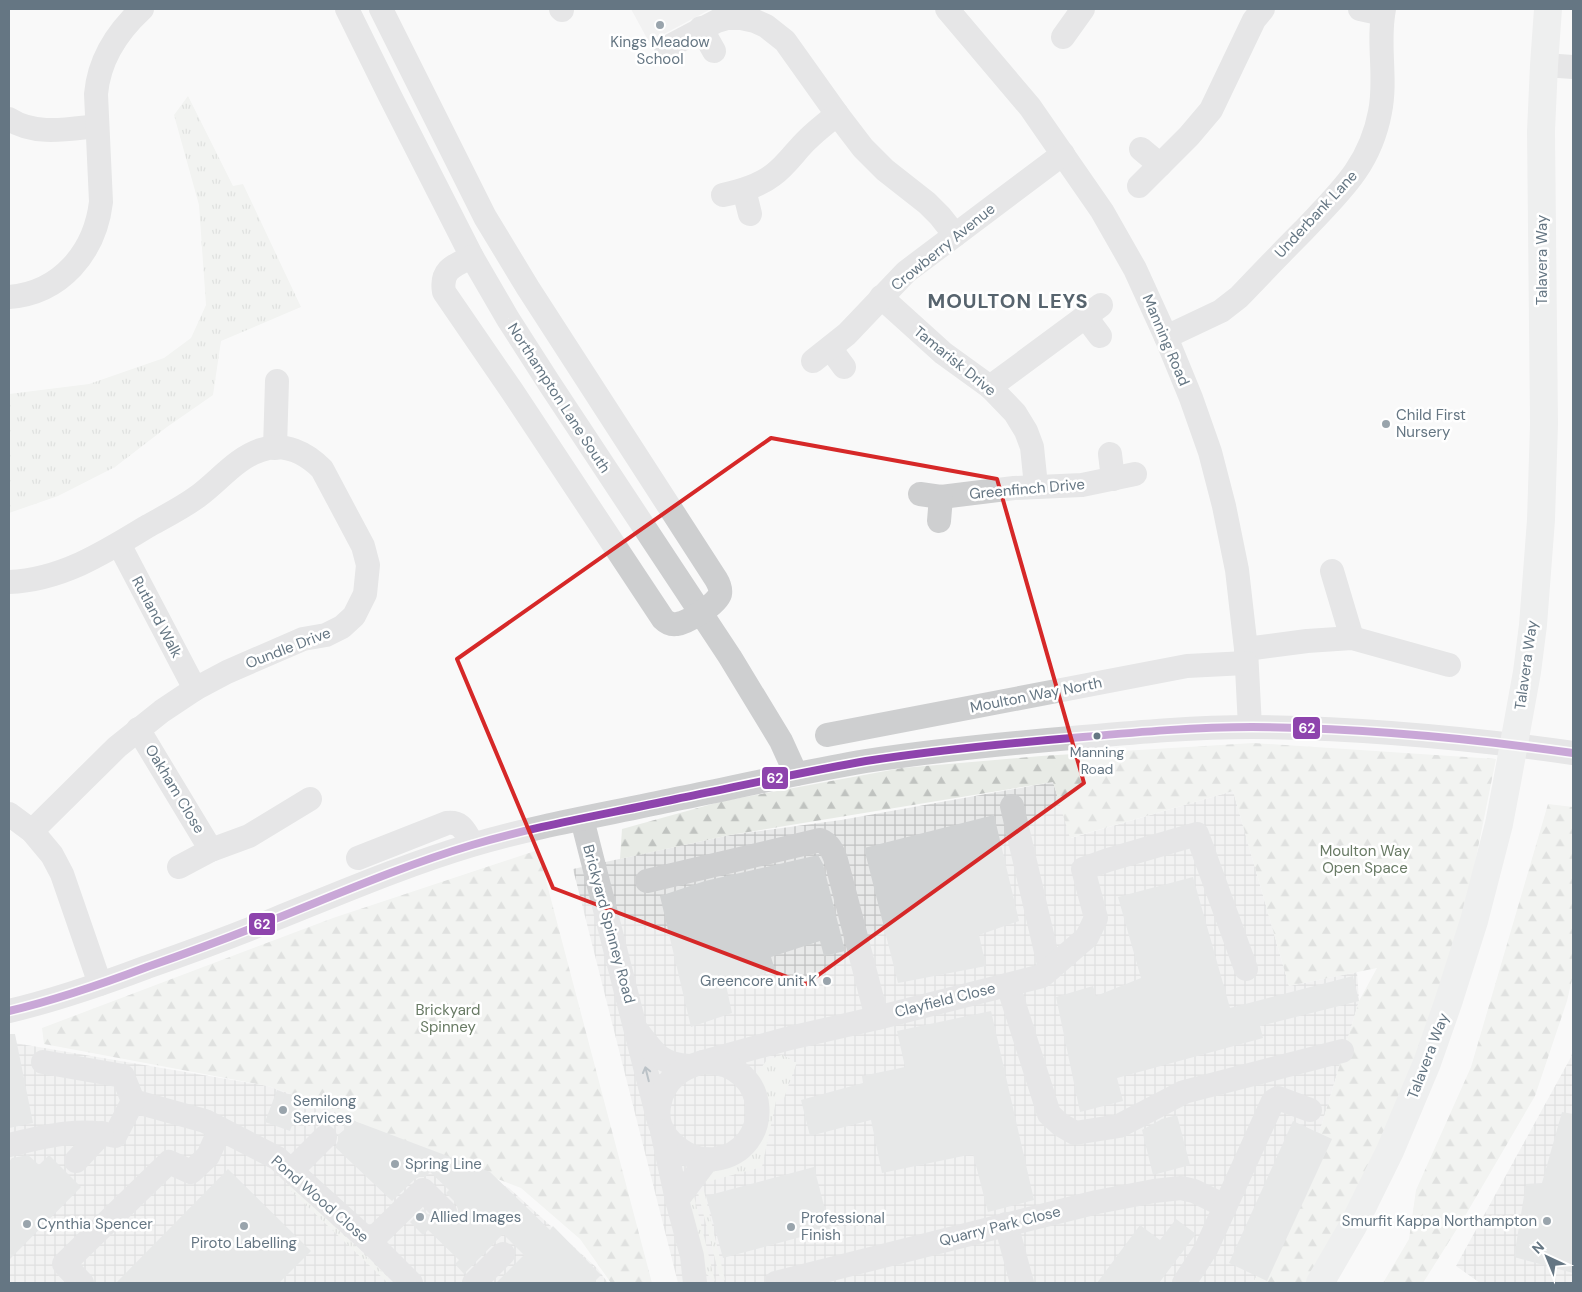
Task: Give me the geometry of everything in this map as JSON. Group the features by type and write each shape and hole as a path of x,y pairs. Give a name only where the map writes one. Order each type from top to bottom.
{"main road":[{"name":"Talavera Way","path":"1320,1283 1353,1226 1390,1151 1448,1003 1474,921 1499,824 1518,723 1533,625 1540,520 1544,424 1541,140 1548,9"}],"street":[{"path":"9,296 34,291 49,285 65,274 78,261 94,235 102,202 97,126 97,78 115,38 130,19 142,9"},
{"name":"Northampton Lane South","path":"348,9 394,105 472,257 549,383 782,741 796,774"},
{"path":"381,9 485,217 528,288 720,587 720,595 715,602 684,623 669,624 662,619 512,391 444,292 444,276 448,271 472,257"},
{"name":"Manning Road","path":"947,9 1030,107 1102,211 1135,269 1166,337 1191,398 1210,452 1224,506 1237,570 1246,656 1250,727"},
{"path":"1139,186 1189,136 1211,110 1254,20 1263,9"},
{"path":"1063,37 1078,10"},
{"name":"Underbank Lane","path":"1166,337 1221,312 1239,297 1339,193 1360,168 1377,130 1381,109 1383,85 1381,46 1375,11"},
{"path":"666,48 701,28 727,18 741,18 766,26 785,41 863,148 885,170 927,203 955,235"},
{"path":"701,28 714,51"},
{"path":"1544,65 1573,67"},
{"path":"750,214 734,192 759,184 773,176 808,139 837,114"},
{"path":"9,119 17,125 33,129 55,130 97,126"},
{"path":"1141,148 1160,165"},
{"name":"Crowberry Avenue","path":"844,367 821,355 847,334 906,272 1063,154"},
{"name":"Tamarisk Drive","path":"881,297 943,354 990,386 1015,414 1026,432 1032,447 1036,486"},
{"path":"990,386 1093,310 1100,336"},
{"path":"275,448 278,381"},
{"name":"Oundle Drive","path":"9,582 42,579 67,571 119,544 196,498 250,454 262,449 275,448 287,448 302,453 322,469 363,546 368,565 365,594 354,616 342,627 326,635 303,639 272,652 195,689 138,730 91,772 32,832"},
{"name":"Greenfinch Drive","path":"939,521 931,496 1036,486 1082,485 1124,477 1110,454"},
{"name":"Rutland Walk","path":"119,544 195,689"},
{"path":"1332,571 1352,638"},
{"name":"Moulton Way North","path":"826,735 1246,656 1307,641 1352,638 1448,665"},
{"path":"9,1011 100,984 224,940 401,869 472,844 582,818 796,774 870,761 1012,743 1163,730 1250,727 1395,734 1573,753"},
{"name":"Oakham Close","path":"138,730 211,850"},
{"name":"Oakham Close","path":"179,866 211,850 249,836 310,799"},
{"path":"1012,806 1050,968"},
{"path":"9,814 32,832 52,855 62,874 100,984"},
{"name":"Brickyard Spinney Road","path":"582,818 637,1030 692,1256 695,1283"},
{"path":"358,858 453,822 461,826 472,844"},
{"name":"Clayfield Close","path":"696,1064 790,1038 1042,976 1087,937 1096,918 1083,869 1197,834 1246,969"},
{"path":"647,881 820,840 826,842 836,860 877,1018"},
{"path":"1008,985 1049,1114 1061,1125 1076,1133 1118,1126 1184,1092 1342,1050"},
{"name":"Brickyard Spinney Road","path":"637,1030 653,1051 661,1058 674,1065 696,1064"},
{"name":"Clayfield Close","path":"752,1087 753,1075 766,1054 790,1038"},
{"path":"9,1145 57,1134 102,1132 115,1136 133,1101 123,1076 44,1062"},
{"path":"715,1062 731,1067 745,1078 752,1087 757,1101 758,1115 754,1130 736,1152 722,1158 708,1160 694,1158 682,1152 660,1125 659,1103 665,1088 675,1075 696,1064 715,1062"},
{"path":"1184,1283 1206,1249 1273,1100 1278,1098 1310,1110"},
{"name":"Pond Wood Close","path":"133,1101 204,1121 277,1158 370,1242 408,1282"},
{"path":"82,1283 64,1264 169,1162 191,1172 208,1156 220,1129"},
{"path":"76,1161 102,1132"},
{"path":"291,1171 325,1137"},
{"path":"677,1200 708,1160"},
{"name":"Quarry Park Close","path":"783,1282 1006,1224 1097,1202 1154,1191 1181,1188 1225,1206"},
{"path":"370,1242 423,1190 446,1212"},
{"path":"1006,1224 1022,1283"},
{"path":"474,1283 503,1254"}],"highlighted area":[{"path":"771,438 997,479 1084,783 806,984 553,888 457,659"}],"shaded area":[{"name":"Kings Meadow School","path":"631,9 711,9 649,42"},
{"path":"1053,782 1071,838 1233,791 1289,986 1357,972 1359,1001 1309,1167 1268,1256 1253,1283 678,1283 573,869 730,835 841,820"},
{"path":"9,1042 268,1086 305,1099 509,1188 597,1268 608,1283 9,1283"},
{"path":"1573,1048 1573,1283 1480,1283 1456,1266 1571,1057"}],"green space":[{"path":"188,96 233,186 243,184 301,307 221,341 213,395 115,467 58,496 9,513 9,394 89,384 164,358 191,338 206,305 199,205 174,115"},
{"name":"Moulton Way Open Space","path":"1253,743 1496,759 1464,917 1431,1020 1363,1183 1308,1283 1253,1283 1268,1256 1309,1167 1359,1001 1377,968 1289,986 1233,791 1070,838 1053,782 730,835 620,859 622,829 723,801 902,768 1041,756"},
{"path":"1548,804 1573,807 1573,975 1567,1001 1535,1096 1465,1216 1423,1283 1383,1283 1409,1239 1416,1190 1471,1067"},
{"name":"Brickyard Spinney","path":"538,850 652,1283 611,1283 580,1239 521,1188 415,1147 305,1099 268,1086 44,1044 42,1028 333,918"},
{"path":"782,1055 797,1062 784,1098 776,1101 762,1167 699,1184 707,1172 737,1160 757,1073 767,1060"},
{"path":"291,1185 388,1277 388,1283 287,1187"},
{"path":"704,1191 725,1280 720,1278 698,1193"},
{"path":"694,1196 715,1281 704,1272 690,1218 690,1198"}],"building":[{"path":"994,815 1019,921 979,935 986,966 898,983 864,848"},
{"path":"818,855 823,864 845,951 824,956 820,941 771,957 775,970 726,985 732,1013 691,1027 660,896 705,881"},
{"path":"1193,877 1230,1008 1353,976 1359,1001 1260,1026 1263,1038 1117,1078 1123,1101 1080,1112 1056,997 1093,986 1096,996 1141,978 1118,897"},
{"path":"991,1011 1034,1200 988,1212 973,1154 882,1173 871,1120 810,1136 801,1100 863,1083 862,1076 905,1067 897,1031"},
{"path":"9,1034 15,1034 33,1123 9,1128"},
{"name":"Semilong Services","path":"277,1090 301,1099 290,1131 265,1122"},
{"name":"Smurfit Kappa Northampton","path":"1562,1112 1573,1114 1573,1273 1514,1257 1526,1184 1542,1183"},
{"path":"1177,1115 1190,1165 1153,1175 1142,1130 1162,1119"},
{"path":"344,1117 490,1172 550,1230 553,1226 601,1275 593,1283 496,1283 524,1255 503,1234 464,1274 455,1264 459,1260 428,1230 423,1235 410,1222 423,1209 435,1222 441,1225 448,1225 454,1222 458,1216 458,1209 455,1202 446,1193 449,1190 430,1172 425,1177 419,1177 414,1180 392,1201 335,1147 338,1135 344,1130"},
{"path":"1293,1121 1332,1139 1267,1281 1229,1263"},
{"name":"Cynthia Spencer","path":"28,1155 39,1165 49,1155 81,1187 9,1260 9,1162 12,1158"},
{"path":"814,1167 830,1229 723,1258 706,1196"},
{"path":"228,1169 311,1251 279,1283 116,1283"},
{"path":"1176,1219 1196,1234 1159,1283 1097,1283 1140,1225 1160,1240"}],"transit line":[{"name":"62","path":"9,1011 113,980 227,938 397,870 472,845 574,820 866,761 1028,742 1167,730 1231,727 1332,729 1413,735 1573,753"}],"place":[{"name":"Kings Meadow School","path":"660,25"},
{"name":"Child First Nursery","path":"1386,424"},
{"name":"Manning Road","path":"1097,736"},
{"name":"Greencore unit K","path":"827,981"},
{"name":"Semilong Services","path":"283,1110"},
{"name":"Spring Line","path":"395,1164"},
{"name":"Allied Images","path":"420,1217"},
{"name":"Smurfit Kappa Northampton","path":"1547,1221"},
{"name":"Cynthia Spencer","path":"27,1224"},
{"name":"Piroto Labelling","path":"244,1226"},
{"name":"Professional Finish","path":"791,1227"}],"district":[{"name":"MOULTON LEYS","path":"1008,301"}]}
